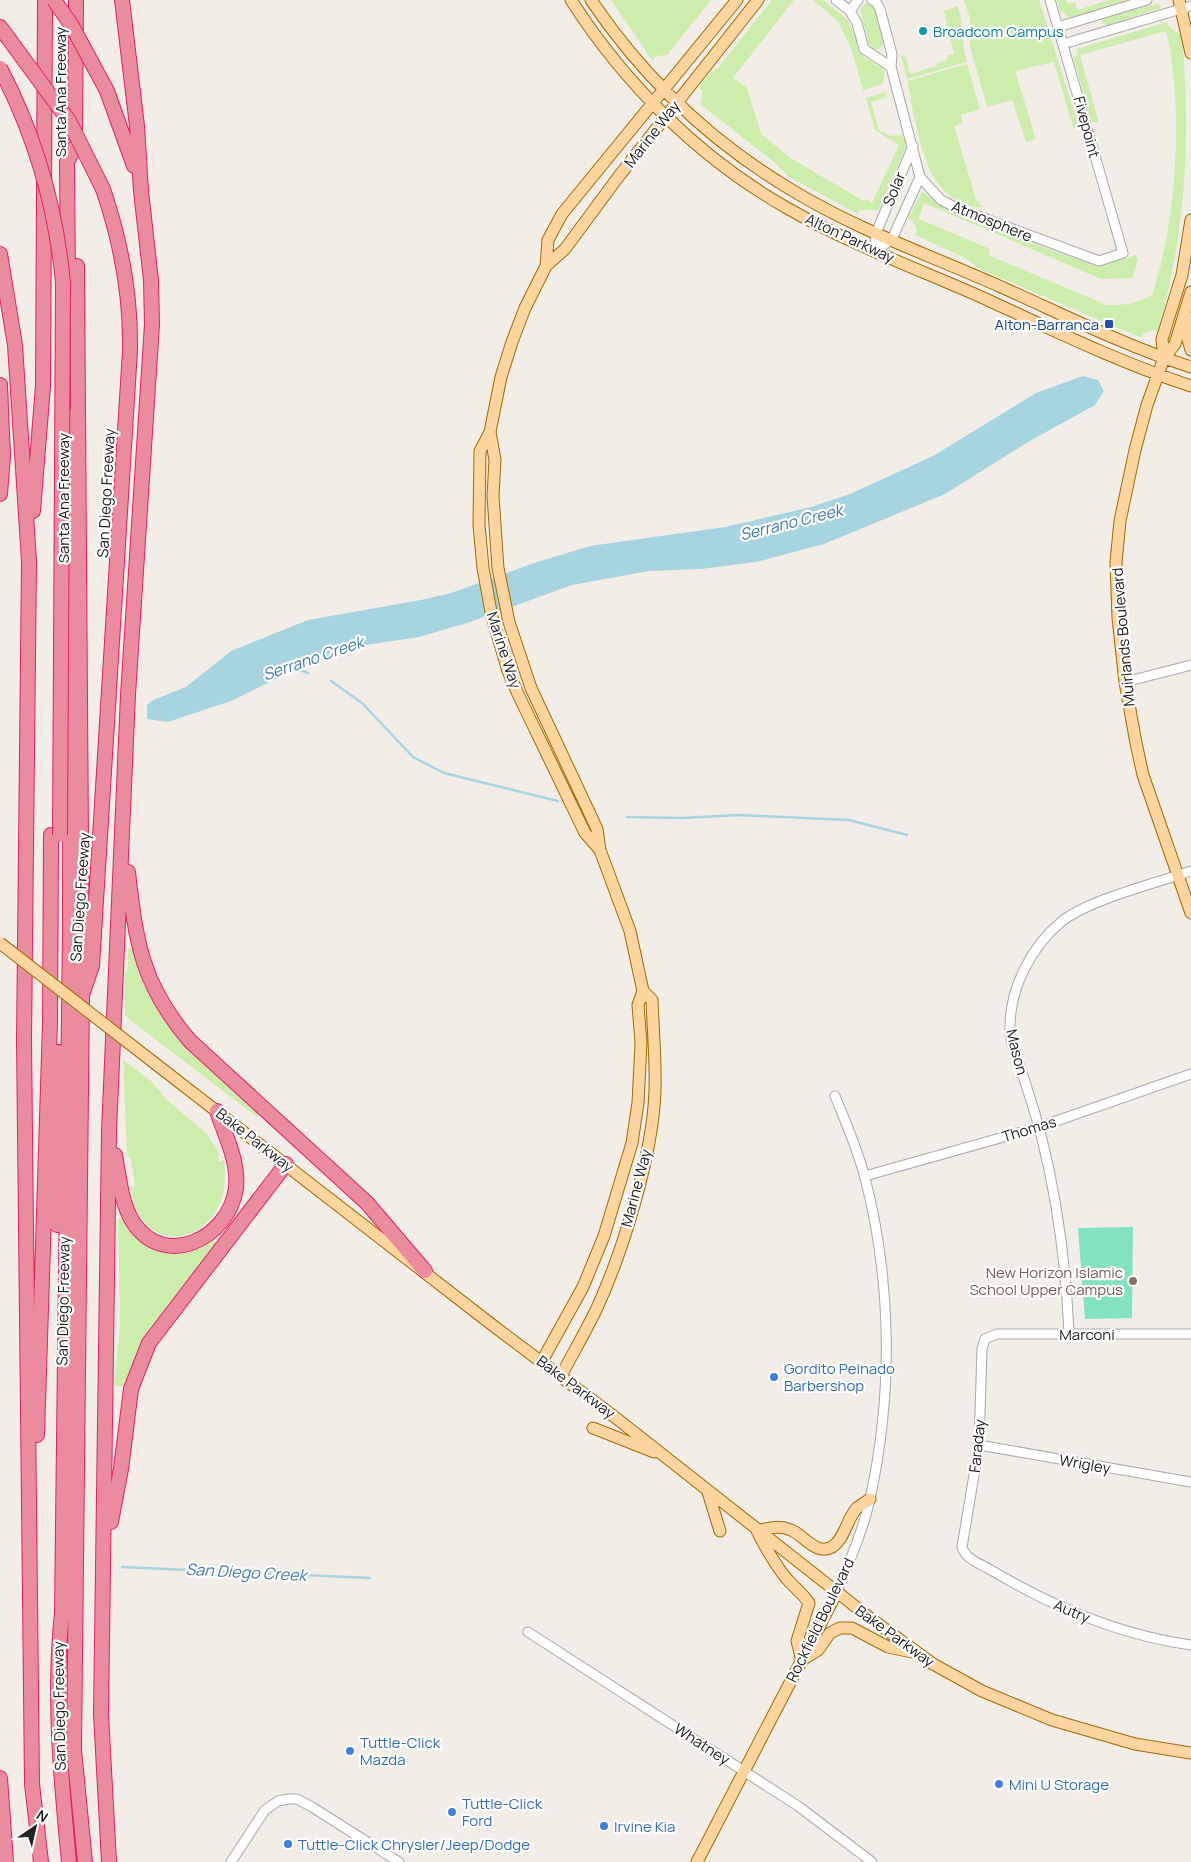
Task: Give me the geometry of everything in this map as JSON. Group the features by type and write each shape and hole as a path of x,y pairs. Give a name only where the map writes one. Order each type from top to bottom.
{"highway":[{"name":"Santa Ana Freeway","path":"29,561 43,386 44,0"},
{"path":"54,0 72,26 107,91 129,148 141,191"},
{"name":"Santa Ana Freeway","path":"76,0 75,147 82,995"},
{"path":"108,1862 101,1714 109,1131 128,695 152,324 151,280 141,191 137,126 122,0"},
{"name":"San Diego Freeway","path":"0,27 69,121 103,189 124,266 130,321 130,350 92,966 82,995 74,1750 85,1862"},
{"path":"0,68 21,112 43,172 60,247 63,283 55,835 30,1661"},
{"path":"0,85 28,150 41,195 53,259 55,312 56,1610 59,1641 60,1744 69,1862"},
{"path":"59,1641 62,1613 70,910 67,162 75,147"},
{"name":"San Diego Freeway","path":"0,254 16,345 29,561 24,1040 32,1784 41,1862"},
{"path":"0,385 4,456 0,494"},
{"path":"123,834 136,936 142,960 151,984 173,1021 190,1041 367,1203 425,1271"},
{"path":"109,1131 125,1205 133,1222 155,1241 176,1246 188,1244 200,1241 218,1228 230,1209 236,1189 234,1162 217,1111"},
{"path":"104,1558 121,1469 131,1389 149,1342 286,1164"},
{"path":"0,1778 6,1862"}],"main road":[{"name":"Alton Parkway","path":"571,0 612,57 653,103 713,158 762,192 821,226 1159,374 1191,386"},
{"name":"Alton Parkway","path":"591,0 626,48 664,90 714,136 761,171 815,204 876,233 1164,358 1191,367"},
{"name":"Marine Way","path":"546,266 548,240 562,214 737,0"},
{"name":"Marine Way","path":"600,850 585,833 518,694 508,670 492,617 483,568 479,524 480,451 490,432 501,377 512,342 525,308 546,266 565,249 676,102 758,0"},
{"path":"1184,5 1191,53"},
{"path":"1164,358 1162,339 1182,275 1191,220"},
{"path":"1164,358 1174,344 1191,292"},
{"path":"1188,306 1187,336 1191,350"},
{"name":"Muirlands Boulevard","path":"1164,358 1147,405 1120,521 1116,562 1118,618 1125,682 1143,775 1191,913"},
{"name":"Marine Way","path":"490,432 496,460 493,496 498,568 509,622 531,688 597,829 600,850 630,931 643,991 652,1000 655,1084 646,1152 623,1238 610,1273 597,1307 561,1376"},
{"name":"Bake Parkway","path":"0,942 491,1324 666,1457 757,1531 916,1653 982,1692 1052,1720 1126,1742 1191,1753"},
{"name":"Marine Way","path":"542,1361 583,1288 604,1236 632,1143 640,1082 641,1043 638,1004 643,991"},
{"path":"593,1428 666,1457"},
{"path":"708,1492 720,1530"},
{"path":"870,1499 856,1509 837,1541 831,1547 823,1549 814,1547 792,1530 776,1526 757,1531 776,1564 809,1603 797,1640 802,1660 818,1650 830,1633 840,1628 852,1628 888,1647 916,1653"},
{"name":"Rockfield Boulevard","path":"697,1862 836,1592"}],"street":[{"path":"836,0 850,11 864,49 891,67"},
{"path":"850,11 858,0"},
{"name":"Atmosphere","path":"872,0 876,2 880,9 892,54 891,67 920,177 941,200 1047,243 1099,261 1123,254"},
{"name":"Fivepoint","path":"1050,0 1123,254"},
{"path":"1058,27 1147,0"},
{"path":"1063,44 1184,5"},
{"path":"1096,16 1101,33"},
{"name":"Solar","path":"876,233 913,146"},
{"name":"Solar","path":"892,239 920,177"},
{"path":"890,200 906,207"},
{"path":"875,250 876,233"},
{"path":"875,250 892,239"},
{"path":"1125,682 1191,665"},
{"name":"Mason","path":"1069,1333 1065,1264 1058,1216 1039,1127 1010,1030 1012,999 1023,971 1043,942 1062,921 1099,903 1191,871"},
{"name":"Thomas","path":"865,1176 1039,1127 1191,1074"},
{"name":"Rockfield Boulevard","path":"835,1096 865,1176 879,1242 886,1330 884,1398 878,1453 870,1499 856,1546 836,1592"},
{"name":"Marconi","path":"985,1339 996,1334 1191,1334"},
{"name":"Faraday","path":"963,1552 963,1542 980,1445 982,1349 985,1339"},
{"name":"Wrigley","path":"980,1445 1191,1482"},
{"name":"Autry","path":"963,1552 1020,1587 1084,1617 1160,1640 1191,1645"},
{"name":"Whatney","path":"528,1632 798,1806 872,1862"},
{"path":"231,1862 265,1810 278,1801 297,1799 399,1862"}],"green space":[{"path":"611,0 711,0 667,55 656,56 652,60"},
{"path":"772,0 794,0 733,78 747,88 761,134 792,159 864,201 866,199 872,203 899,145 875,130 866,98 886,92 887,97 871,102 879,130 891,136 903,135 907,144 879,210 860,210 858,214 789,177 773,161 700,104 702,101 702,90 699,88 707,76 718,68"},
{"path":"813,0 823,0 848,20 863,56 885,71 883,84 863,90 852,51 838,21"},
{"path":"964,0 1039,0 1077,120 1074,130 1054,62 1015,71 1036,139 1026,142 1012,100 987,107 970,46 970,18"},
{"path":"1057,0 1066,0 1068,4 1075,2 1077,10 1110,0 1134,0 1069,18 1063,12 1061,14"},
{"path":"865,3 872,4 876,12 884,43 879,49 873,49 869,44 860,10"},
{"path":"1160,4 1161,8 1108,25 1102,23 1103,18"},
{"path":"958,6 967,62 907,79 901,56 905,55 910,74 937,66 937,63 948,60 947,55 954,54 944,11"},
{"path":"1167,22 1168,26 1182,36 1185,74 1186,148 1184,185 1175,257 1158,331 1154,330 1143,333 1143,338 1132,334 980,269 963,257 915,235 917,230 912,220 908,219 922,191 946,209 1006,234 1094,265 1107,264 1136,255 1138,259 1133,278 1101,279 924,203 919,219 990,249 988,255 1107,305 1131,303 1152,295 1161,266 1167,234 1175,163 1175,93 1172,60 1166,31 1080,55 1099,123 1092,122 1090,117 1073,57 1078,56 1077,49"},
{"path":"967,64 980,109 961,115 963,123 954,126 976,199 983,207 971,206 952,197 941,187 933,175 922,148 907,81"},
{"path":"132,948 144,985 168,1024 260,1112 257,1117 125,1016 125,974 128,968 128,949"},
{"path":"123,1060 151,1081 167,1100 207,1134 219,1153 219,1162 224,1160 224,1188 216,1210 203,1226 186,1235 168,1236 151,1229 138,1213 131,1188 135,1186 131,1159 127,1155"},
{"path":"123,1218 135,1235 147,1243 212,1238 217,1243 164,1310 142,1346 125,1386 114,1386 120,1326 118,1219"},
{"path":"1133,1227 1132,1318 1085,1319 1078,1228"}],"water":[{"name":"Serrano Creek","path":"1083,376 1098,380 1104,391 1095,405 1028,442 945,494 824,544 756,562 701,569 649,571 572,585 467,623 419,637 353,647 282,676 231,701 168,722 147,719 147,705 153,700 186,687 231,651 308,620 451,593 534,563 590,546 725,527 811,507 850,494 933,456 1036,393"}],"waterway":[{"name":"Serrano Creek","path":"296,668 308,673"},
{"path":"331,681 362,703 413,757 444,773 558,801"},
{"path":"627,817 682,818 739,815 849,820 907,835"},
{"name":"San Diego Creek","path":"122,1567 370,1578"}],"place":[{"name":"Broadcom Campus","path":"923,31"},
{"name":"Alton-Barranca","path":"1109,324"},
{"name":"New Horizon Islamic School Upper Campus","path":"1133,1281"},
{"name":"Gordito Peinado Barbershop","path":"774,1377"},
{"name":"Tuttle-Click Mazda","path":"350,1751"},
{"name":"Mini U Storage","path":"999,1784"},
{"name":"Tuttle-Click Ford","path":"452,1812"},
{"name":"Irvine Kia","path":"604,1826"},
{"name":"Tuttle-Click Chrysler/Jeep/Dodge","path":"288,1844"}]}
